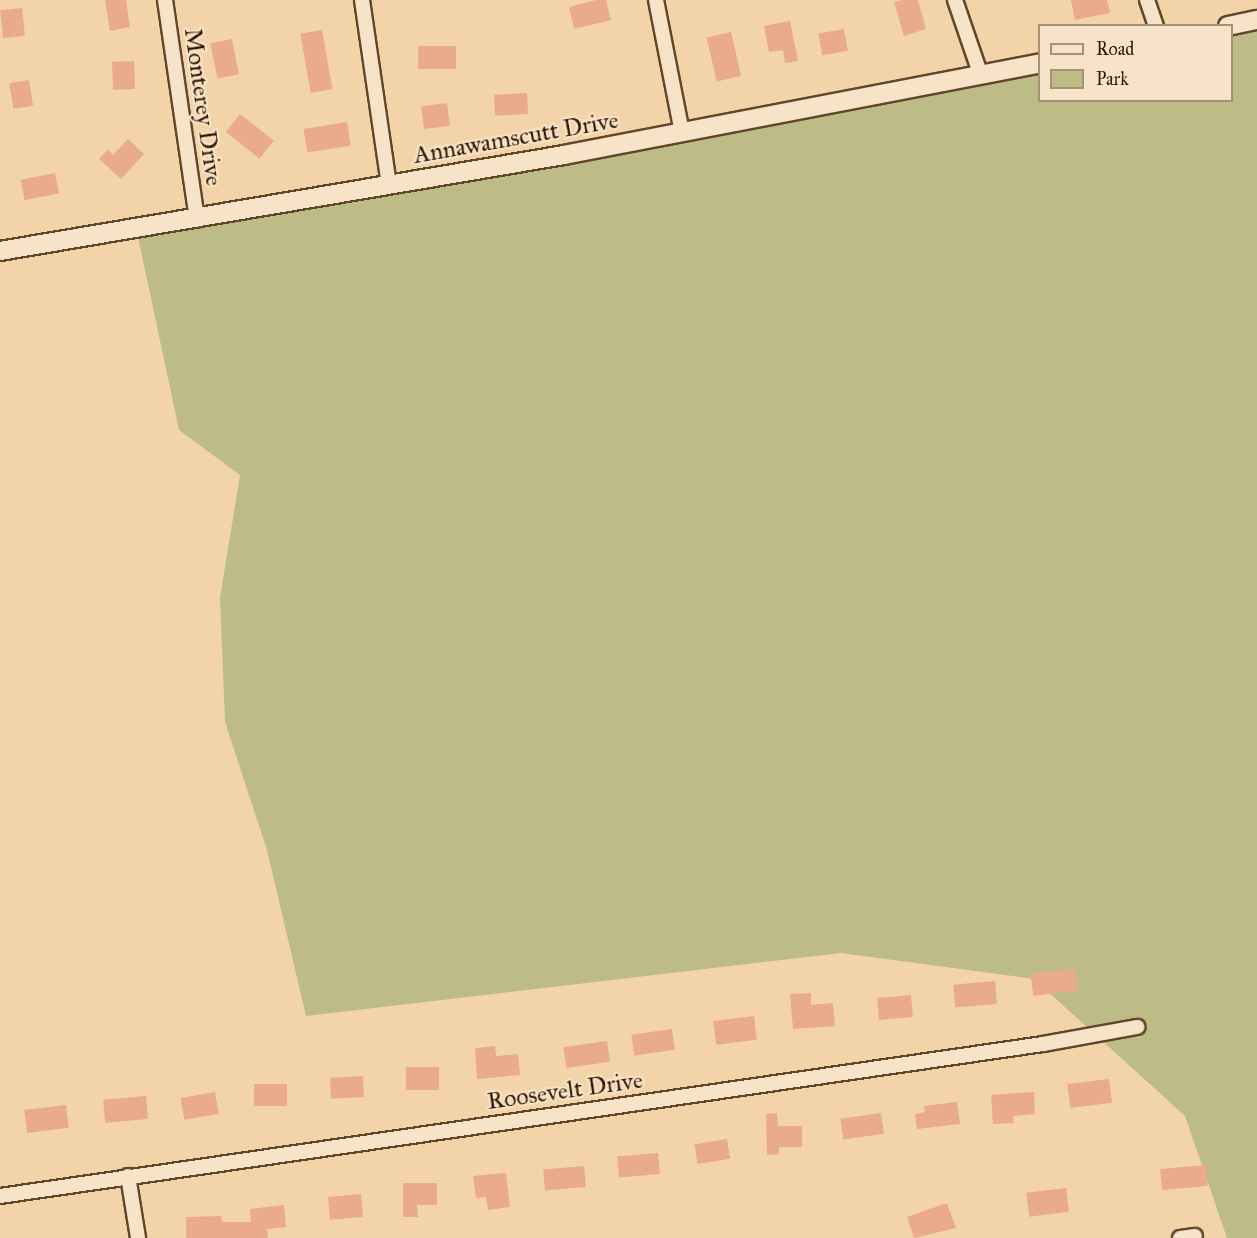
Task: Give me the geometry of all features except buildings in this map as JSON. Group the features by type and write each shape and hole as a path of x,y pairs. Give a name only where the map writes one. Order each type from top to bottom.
{"street":[{"name":"Monterey Drive","path":"165,0 197,220"},
{"path":"362,0 389,186"},
{"path":"656,0 682,132"},
{"path":"955,0 981,76"},
{"path":"1147,0 1154,24"},
{"path":"1233,25 1257,20"},
{"name":"Annawamscutt Drive","path":"0,251 197,220 389,186 1038,63"},
{"name":"Roosevelt Drive","path":"0,1196 1008,1049 1137,1027"},
{"path":"128,1176 138,1238"},
{"path":"1180,1238 1195,1236"}],"green space":[{"path":"1257,28 1257,1238 1227,1238 1185,1116 1034,979 841,953 306,1016 267,850 225,722 220,598 240,475 179,430 138,237 1038,69 1038,102 1233,102 1233,33"}]}
